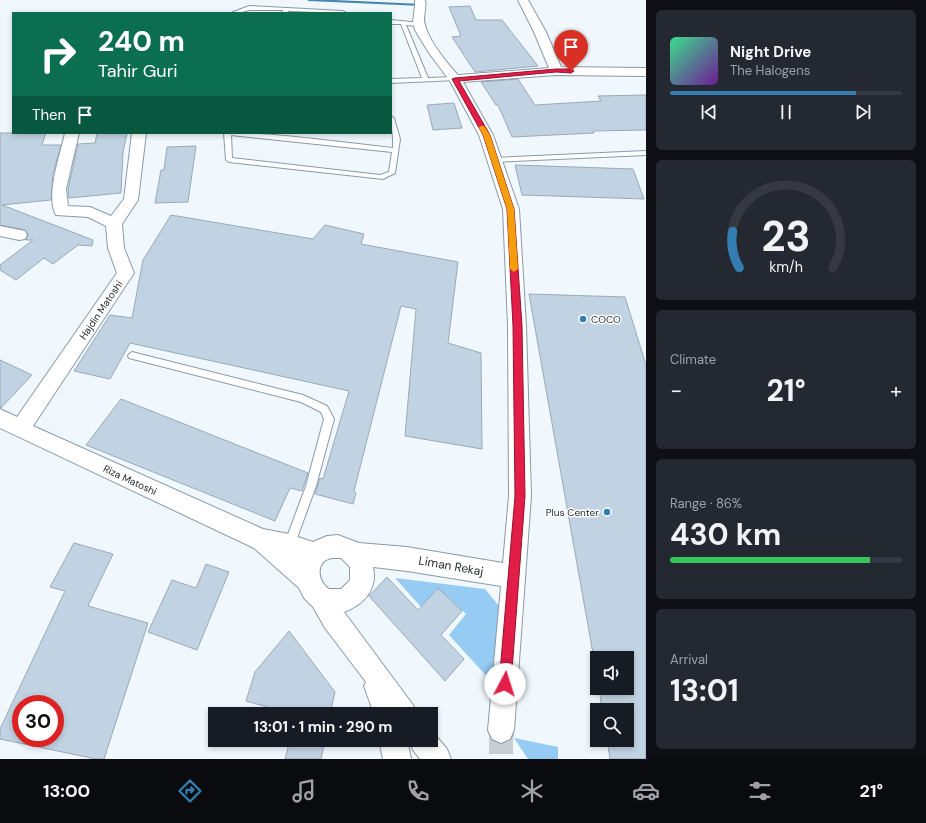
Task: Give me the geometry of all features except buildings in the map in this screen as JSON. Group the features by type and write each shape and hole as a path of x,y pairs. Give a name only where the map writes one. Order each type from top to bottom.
{"street":[{"path":"420,0 422,5 419,24 426,39 449,73 455,79 486,135 511,209 517,326 520,496 501,730"},
{"path":"523,0 540,32 556,70"},
{"path":"455,79 556,70 646,72"},
{"path":"72,134 59,189 61,211 90,212 114,223 131,200 139,134"},
{"name":"Hajdin Matoshi","path":"20,429 126,273 116,248 114,223"},
{"path":"0,231 19,235"},
{"name":"Riza Matoshi","path":"0,418 20,429 262,540"},
{"path":"262,540 289,545 315,554"},
{"path":"262,540 315,590 338,602 348,599 355,594 360,586 362,569 359,560 347,549 330,546 315,554 310,562 307,572 315,590 334,619 399,707"},
{"name":"Liman Rekaj","path":"354,554 388,556 514,577"},
{"path":"362,577 388,556"},
{"path":"348,599 348,636"},
{"path":"371,668 384,707"},
{"path":"394,747 397,759"},
{"path":"428,747 437,759"}],"lane":[{"path":"237,12 249,8 314,12"},
{"path":"392,22 419,24"},
{"path":"403,23 426,80"},
{"path":"392,81 455,79"},
{"path":"392,122 397,139 396,150 392,173 381,177 229,160 227,134 285,135 396,150"},
{"path":"494,160 646,153"},
{"path":"132,356 303,399 324,409 329,419 311,486 289,545"}],"shaded area":[{"path":"395,578 485,589 513,623 514,738 489,711 491,681 449,635 466,614 438,588 421,607"},
{"path":"514,738 558,747 558,759 528,759"}],"waterway":[{"path":"309,0 422,5"}],"tunnel":[{"path":"501,730 501,759"}],"slow traffic":[{"path":"482,128 486,135 511,209 514,269"}],"place":[{"name":"COCO","path":"583,319"},
{"name":"Plus Center","path":"607,512"}],"route":[{"path":"505,684 520,496 517,326 511,209 486,135 455,79 556,70 571,71"}]}
